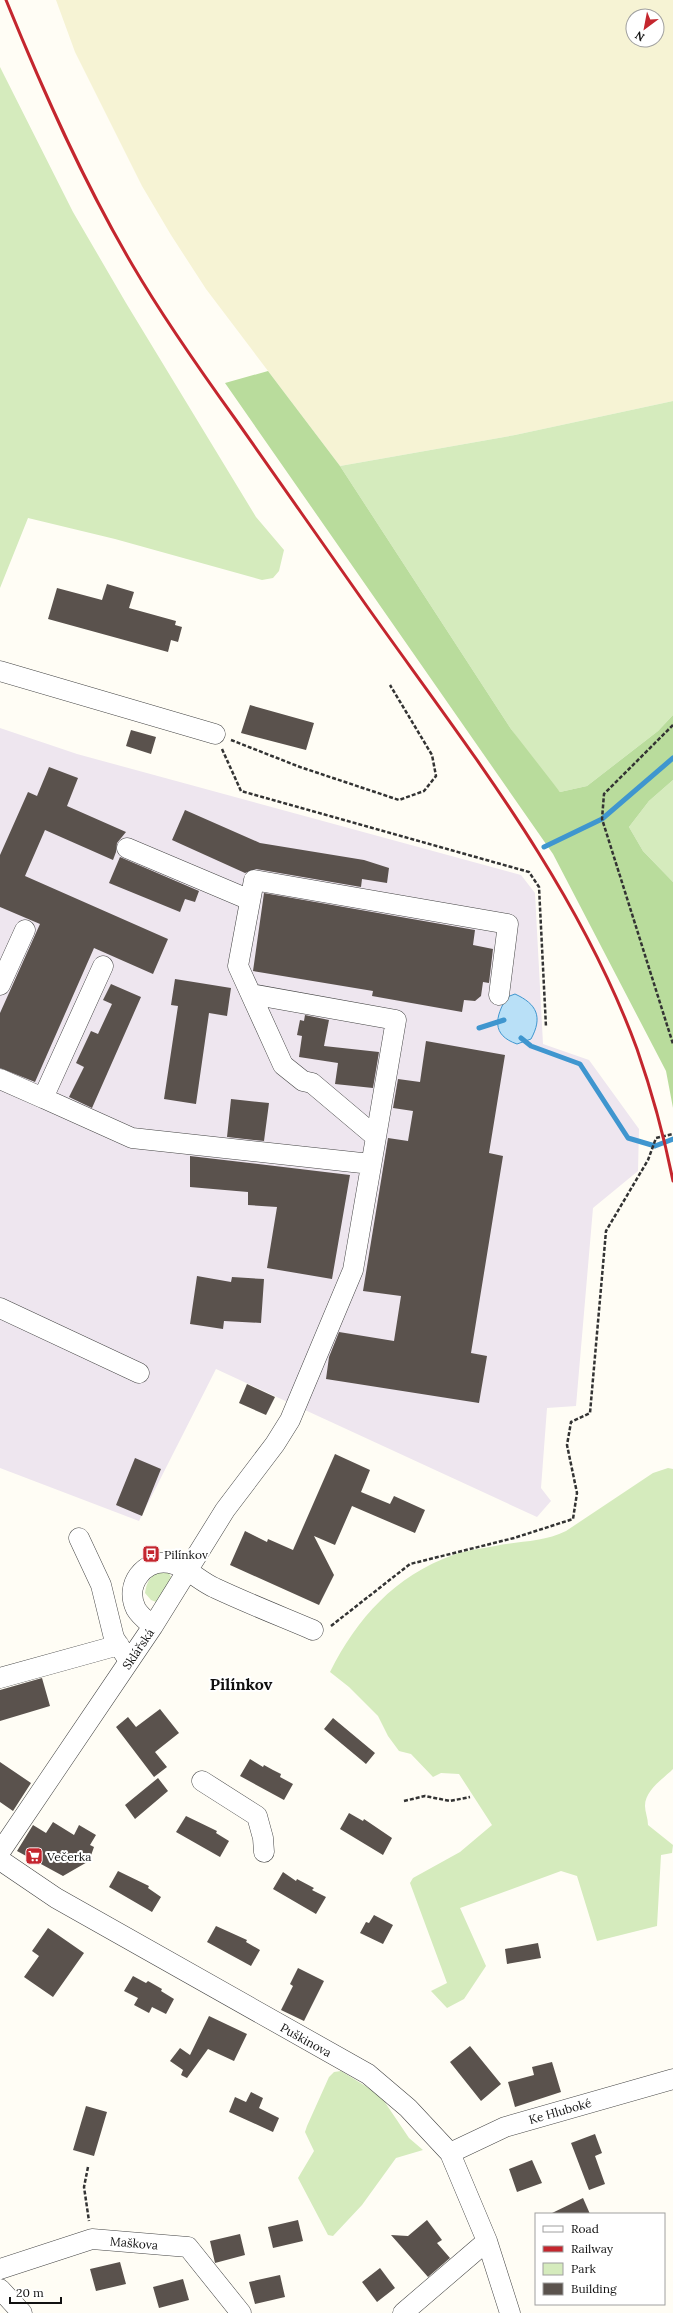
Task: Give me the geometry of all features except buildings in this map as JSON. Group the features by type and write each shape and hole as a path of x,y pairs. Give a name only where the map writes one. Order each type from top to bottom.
{"street":[{"path":"1,675 215,734"},
{"path":"126,848 250,900"},
{"path":"376,1137 312,1083 303,1081 283,1065 238,966 254,880 508,924 498,995"},
{"path":"0,985 25,930"},
{"path":"43,1098 103,966"},
{"name":"Sklářská","path":"0,1852 124,1653 153,1626 186,1570 225,1510 275,1444 290,1420 353,1270 396,1020 251,994"},
{"path":"0,1078 132,1138 371,1164"},
{"path":"0,1308 140,1373"},
{"path":"0,1678 124,1653 114,1638 101,1585 79,1538"},
{"path":"153,1626 136,1609 133,1600 135,1580 141,1572 153,1563 170,1563 186,1570 213,1587 313,1630"},
{"path":"202,1781 257,1816 263,1838 264,1852"},
{"name":"Puškinova","path":"0,1860 56,1898 368,2074 408,2108 450,2153 487,2241 510,2313"},
{"name":"Ke Hluboké","path":"450,2153 506,2127 673,2079"},
{"name":"Maškova","path":"0,2269 92,2240 188,2247 241,2313"},
{"path":"403,2313 487,2241"},
{"path":"0,2289 22,2313"}],"path":[{"path":"215,734 300,767 399,800 424,792 436,776 432,755 390,685"},
{"path":"673,725 604,794 602,819 673,1044"},
{"path":"215,734 242,791 529,872 539,887 546,1027"},
{"path":"313,1630 331,1626 410,1564 514,1538 573,1519 577,1493 567,1446 571,1422 590,1413 606,1231 648,1160 656,1138 673,1134"},
{"path":"404,1801 425,1796 450,1801 470,1797"},
{"path":"88,2167 84,2187 92,2240"}],"shaded area":[{"path":"56,0 673,0 673,401 515,435 340,466 206,289 171,235 142,186 75,52"},
{"path":"0,728 77,754 521,875 535,893 543,1044 589,1060 639,1129 638,1171 593,1208 576,1406 547,1408 541,1488 551,1501 537,1517 216,1369 139,1521 0,1468"}],"green space":[{"path":"0,67 73,212 126,303 256,517 284,550 279,571 273,578 262,580 115,539 28,518 0,588"},
{"path":"268,371 340,466 511,729 560,792 587,786 658,731 673,715 673,780 649,801 629,827 643,851 673,882 673,1108 666,1071 553,854 225,383"},
{"path":"673,401 673,715 658,731 587,786 560,792 535,763 511,729 340,466 515,435"},
{"path":"673,780 673,882 643,851 629,827 649,801"},
{"path":"668,1468 673,1469 673,1769 651,1790 645,1806 648,1825 673,1845 672,1853 661,1855 657,1926 597,1941 577,1876 561,1871 460,1908 486,1966 464,1999 447,2008 431,1991 447,1983 410,1883 413,1878 460,1852 492,1825 459,1774 441,1773 433,1777 411,1754 399,1751 388,1736 378,1716 349,1687 330,1672 352,1634 365,1617 396,1587 413,1575 432,1564 458,1553 558,1535 653,1473"},
{"path":"161,1571 169,1573 172,1579 156,1602 151,1600 145,1593 150,1579"},
{"path":"341,2071 380,2095 409,2138 423,2150 396,2158 362,2205 333,2236 328,2235 298,2178 314,2151 305,2132 307,2126 329,2077 334,2072"}],"water":[{"path":"515,994 533,1007 537,1018 535,1031 531,1039 517,1044 503,1036 498,1025 498,1018 503,1004 507,997"}],"waterway":[{"path":"544,847 602,819 673,758"},
{"path":"479,1028 504,1020"},
{"path":"521,1038 531,1046 580,1064 628,1138 655,1146 673,1139"}],"railway":[{"path":"6,0 49,102 97,201 145,286 209,382 480,764 551,874 583,930 612,989 637,1049 648,1081 666,1147 673,1181"}],"place":[{"name":"Pilínkov","path":"151,1554"},
{"name":"Večerka","path":"34,1856"}],"district":[{"name":"Pilínkov","path":"241,1684"}]}
